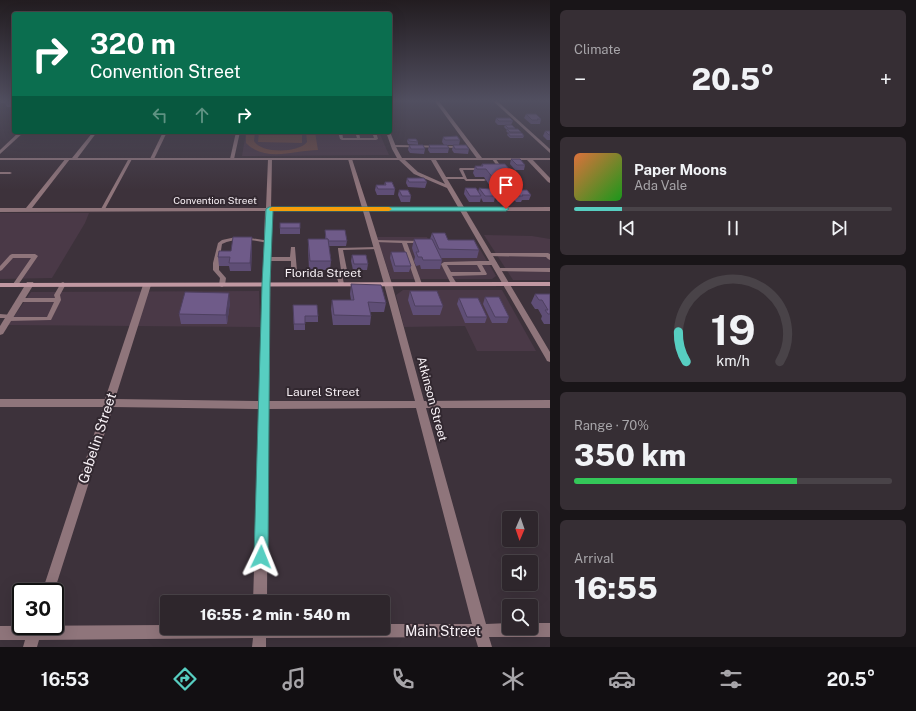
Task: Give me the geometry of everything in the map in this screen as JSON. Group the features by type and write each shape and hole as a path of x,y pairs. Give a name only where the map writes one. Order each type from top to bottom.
{"main road":[{"name":"Florida Street","path":"0,284 550,284"}],"street":[{"path":"458,130 480,159"},
{"path":"527,130 550,152"},
{"path":"0,153 20,134"},
{"path":"28,209 93,134"},
{"path":"152,159 164,134"},
{"path":"232,159 238,134"},
{"path":"389,134 400,159 423,176 449,187"},
{"path":"0,159 550,159"},
{"path":"260,595 270,159"},
{"name":"Atkinson Street","path":"350,159 388,284 485,647"},
{"path":"433,159 550,359"},
{"path":"529,159 550,181"},
{"name":"Convention Street","path":"0,210 550,209"},
{"path":"0,332 30,284"},
{"name":"Gebelin Street","path":"51,583 147,285"},
{"name":"Laurel Street","path":"0,404 550,404"},
{"name":"Main Street","path":"64,629 160,629"},
{"name":"Main Street","path":"390,630 550,630"},
{"name":"Main Street","path":"0,633 12,632"},
{"path":"30,647 33,635"},
{"path":"259,647 260,635"}],"lane":[{"path":"341,134 342,139 376,139 375,134"},
{"path":"358,134 359,139"},
{"path":"394,146 471,147"},
{"path":"103,209 130,159"},
{"path":"494,159 502,169 495,169"},
{"path":"465,178 461,169 488,169"},
{"path":"0,173 10,173"},
{"path":"444,178 484,180"},
{"path":"222,285 223,278 216,270 220,243 229,240 259,240 268,242"},
{"path":"404,242 419,284"},
{"path":"341,284 339,274 344,270 340,249 404,242 425,242"},
{"path":"293,248 294,271"},
{"path":"489,254 548,255 550,258"},
{"path":"0,269 12,256 35,256 16,284"},
{"path":"267,259 293,259"},
{"path":"478,263 484,274 481,274"},
{"path":"449,274 458,269 470,269 478,263 496,266 550,270"},
{"path":"454,284 444,264 458,269 470,269 481,274 486,284"},
{"path":"0,316 49,319 58,300 57,295 63,284"},
{"path":"20,300 58,300"}],"shaded area":[{"path":"246,134 380,134 389,155 242,156"},
{"path":"246,134 255,134 254,141 264,148 272,150 289,150 303,146 307,142 306,134 315,134 318,150 271,154 262,153 246,143"},
{"path":"259,134 302,134 302,143 258,142"},
{"path":"0,213 89,213 85,223 52,278 0,279"},
{"path":"484,235 532,236 550,239 550,280 513,280"},
{"path":"377,237 427,237 429,241 475,241 496,276 492,279 391,279"},
{"path":"403,290 502,290 536,351 477,351 465,326 404,327 396,295"},
{"path":"259,291 260,327 8,325 31,292"}],"building":[{"path":"508,130 519,130 521,132 510,132"},
{"path":"545,131 550,131 550,135 549,135"},
{"path":"508,133 522,133 524,136 510,136"},
{"path":"457,136 460,140 445,140 443,137"},
{"path":"408,139 416,139 418,142 409,141"},
{"path":"409,145 423,145 425,149 411,149"},
{"path":"429,145 447,145 449,148 430,148"},
{"path":"453,145 466,145 469,149 455,149"},
{"path":"511,159 520,159 525,165 517,165"},
{"path":"482,164 505,164 517,178 493,178 486,169 477,169 475,166 483,166"},
{"path":"407,178 424,178 427,182 409,182"},
{"path":"385,182 392,182 395,189 378,189 376,185 386,185"},
{"path":"465,188 476,188 481,196 470,196"},
{"path":"479,188 490,189 495,196 485,196"},
{"path":"494,189 505,189 511,196 500,196"},
{"path":"399,190 408,190 411,196 402,196"},
{"path":"513,190 527,190 531,195 517,196"},
{"path":"280,223 300,223 300,228 280,228"},
{"path":"325,230 345,230 347,241 328,241 328,239 326,239"},
{"path":"432,233 445,233 448,240 474,240 479,250 439,249"},
{"path":"233,237 252,237 250,263 229,263 230,257 218,257 219,251 231,251"},
{"path":"308,239 328,239 331,261 310,261"},
{"path":"414,239 432,239 442,260 423,260 422,257 418,257 416,252 419,252"},
{"path":"391,252 406,252 411,266 395,266"},
{"path":"352,255 366,255 368,264 354,264"},
{"path":"351,284 381,285 386,303 368,302 371,316 334,315 332,300 354,300"},
{"path":"410,291 437,291 443,306 415,306"},
{"path":"185,292 229,293 226,315 179,314"},
{"path":"535,294 550,294 550,314 548,314 545,310 548,310 542,300 539,300"},
{"path":"485,297 499,297 509,317 495,317"},
{"path":"459,298 478,298 487,317 467,317"},
{"path":"293,305 317,305 318,316 305,316 305,324 294,324"}],"slow traffic":[{"path":"272,209 389,209"}],"route":[{"path":"261,557 265,405 266,284 269,209 506,209"}]}
